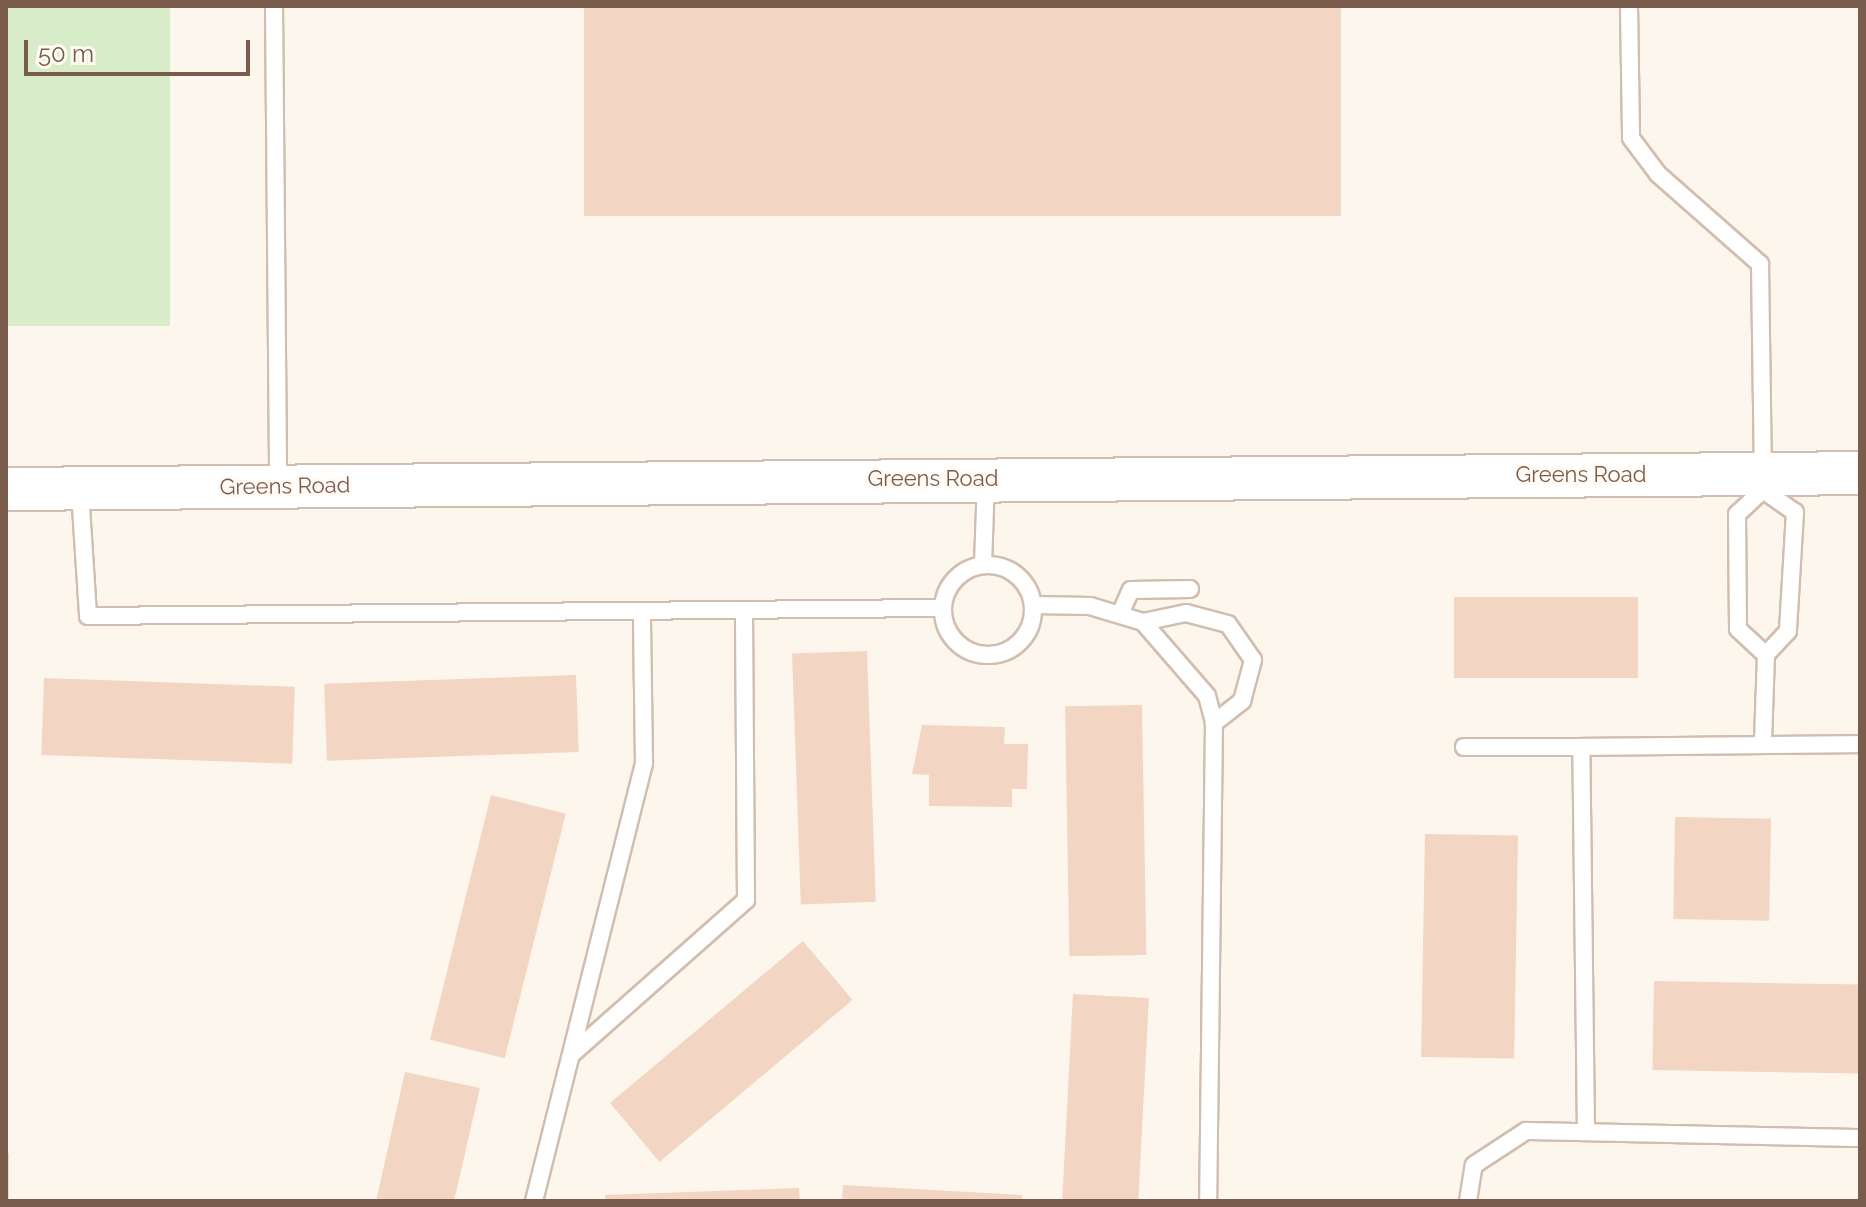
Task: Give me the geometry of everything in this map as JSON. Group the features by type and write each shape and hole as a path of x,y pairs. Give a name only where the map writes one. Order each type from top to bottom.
{"main road":[{"name":"Greens Road","path":"6,489 986,479 1763,482 1860,473"}],"lane":[{"path":"274,6 278,487"},
{"path":"1629,6 1631,138 1658,174 1760,264 1763,482 1737,514 1738,629 1766,655"},
{"path":"983,565 986,479"},
{"path":"1763,482 1795,512 1788,631 1766,655 1763,741"},
{"path":"80,489 88,616 642,614 942,608"},
{"path":"983,565 1016,575 1033,605 1017,645 989,655 950,636 942,608 950,584 983,565"},
{"path":"1121,612 1131,590 1190,589"},
{"path":"1033,605 1121,612 1143,622 1207,696 1214,723 1208,1201"},
{"path":"571,1054 746,900 744,610"},
{"path":"1143,622 1186,613 1228,624 1253,660 1242,701 1214,723"},
{"path":"534,1201 644,764 642,614"},
{"path":"1464,747 1763,741 1860,744"},
{"path":"1581,747 1586,1132"},
{"path":"1468,1201 1474,1165 1493,1147 1526,1131 1860,1138"}],"green space":[{"path":"6,6 170,6 170,326 6,326"}],"building":[{"path":"584,6 1341,6 1341,216 584,216"},
{"path":"1454,597 1638,597 1638,678 1454,678"},
{"path":"867,651 876,902 801,904 792,654"},
{"path":"576,675 579,752 327,761 324,684"},
{"path":"44,678 295,687 292,764 41,755"},
{"path":"1142,705 1146,955 1069,956 1065,706"},
{"path":"922,725 1005,727 1004,744 1028,744 1027,789 1012,789 1012,807 929,806 929,775 912,774"},
{"path":"491,795 566,814 505,1058 430,1040"},
{"path":"1675,817 1771,819 1769,921 1673,919"},
{"path":"1425,834 1518,836 1514,1059 1421,1057"},
{"path":"803,941 852,1000 659,1162 610,1103"},
{"path":"1654,981 1860,985 1858,1074 1652,1070"},
{"path":"1073,994 1149,998 1138,1201 1062,1201"},
{"path":"405,1072 480,1088 454,1201 376,1201"},
{"path":"6,1153 9,1153 9,1201 6,1201"},
{"path":"843,1185 1022,1195 1022,1201 842,1201"},
{"path":"799,1188 800,1201 605,1201 605,1195"}]}
